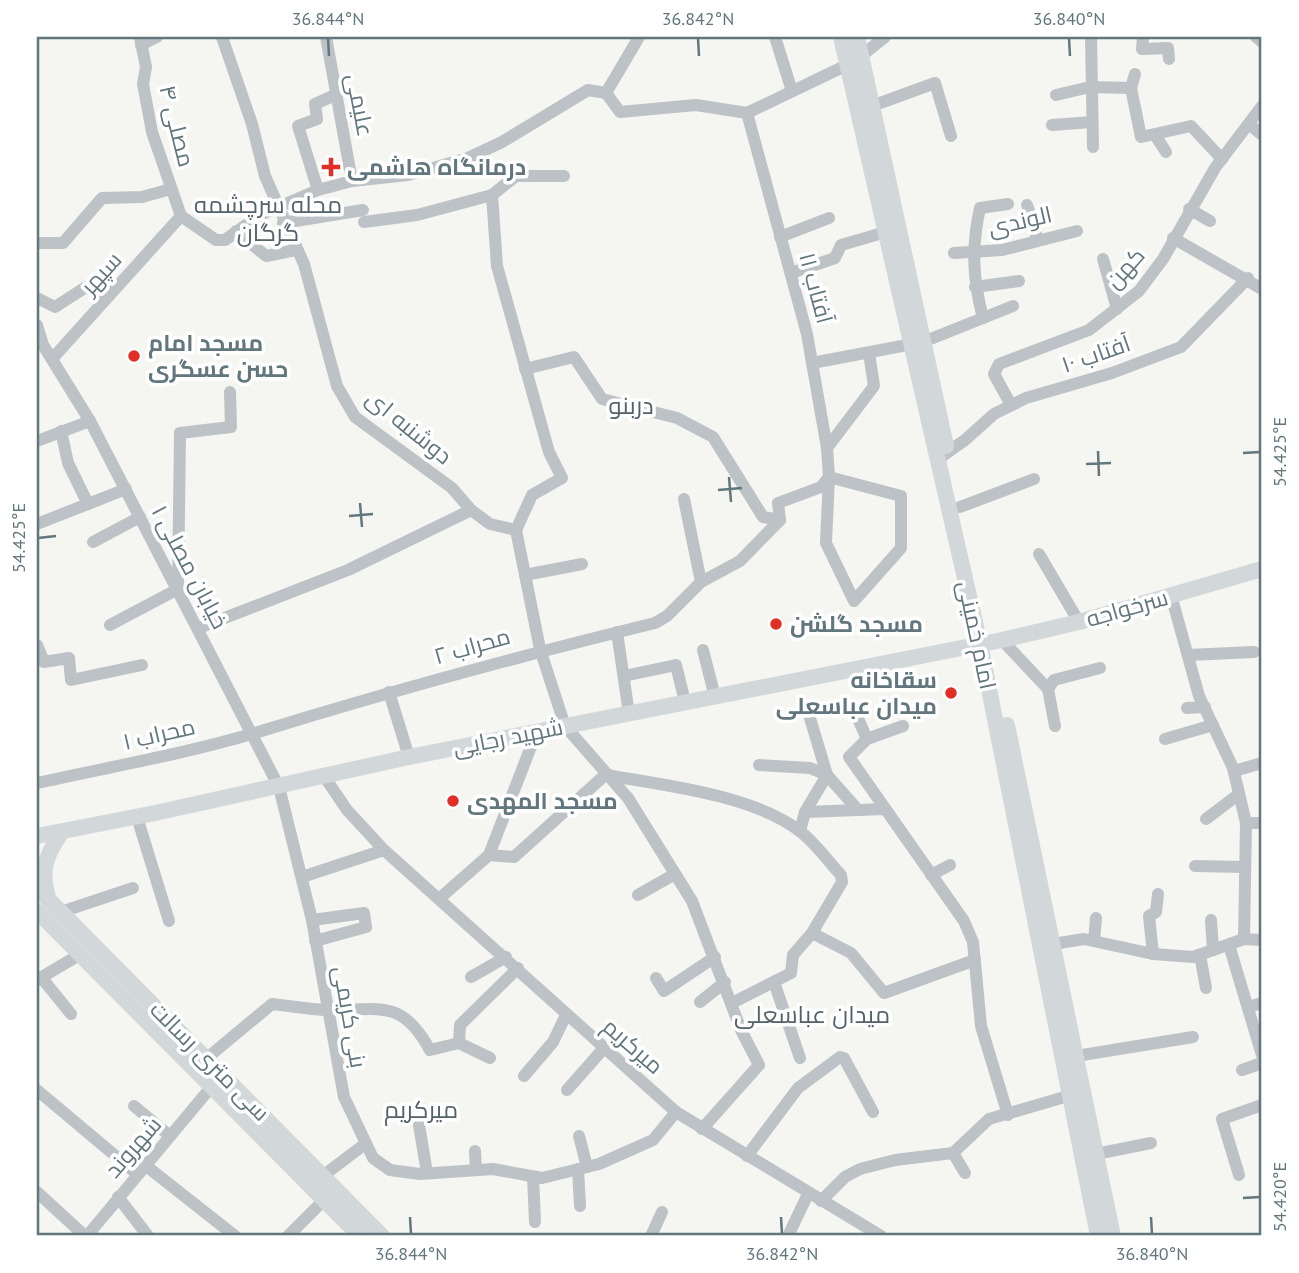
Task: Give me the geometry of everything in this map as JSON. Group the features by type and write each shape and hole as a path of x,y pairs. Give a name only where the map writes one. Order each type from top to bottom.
{"main road":[{"name":"امام خمینی","path":"841,37 857,61 872,106 917,344 991,642 1068,1096 1098,1236"},
{"name":"امام خمینی","path":"857,37 857,61 886,232 917,344"},
{"name":"امام خمینی","path":"943,456 960,508 991,642 1113,1236"},
{"name":"سرخواجه","path":"991,642 1079,621 1262,569"},
{"name":"شهید رجایی","path":"37,836 537,731 991,642"},
{"path":"41,900 44,863 61,833"},
{"name":"سی متری رسالت","path":"41,900 61,912 382,1236"},
{"name":"سی متری رسالت","path":"41,900 79,955 360,1236"},
{"path":"126,1003 138,989"}],"street":[{"path":"141,41 158,37"},
{"path":"222,37 277,208"},
{"name":"علیمی","path":"326,37 352,181"},
{"path":"606,93 639,37"},
{"path":"775,37 792,90"},
{"path":"181,216 216,240 225,240 260,215 318,190 352,181 408,175 468,158 502,142 588,90 606,93 620,112 696,105 747,113 857,61 885,37"},
{"path":"1091,37 1093,147"},
{"path":"1143,37 1142,49 1168,48 1169,59"},
{"path":"1256,37 1262,42"},
{"name":"۴ مصلی","path":"141,41 146,66 142,84 152,132 181,216"},
{"path":"1135,74 1131,88 1141,137 1191,126 1222,159"},
{"path":"872,106 935,83 951,136"},
{"path":"1056,95 1090,87 1131,88"},
{"path":"318,190 298,126 317,119 315,104 318,101 335,96"},
{"name":"کهن","path":"1011,405 994,374 999,364 1089,330 1139,291 1163,259 1189,209 1222,159 1262,106"},
{"name":"آفتاب ۱۱","path":"747,113 791,273 812,363 827,448 829,477 826,543 854,601 901,548 901,495 829,477"},
{"path":"1052,125 1092,122"},
{"path":"1248,124 1262,135"},
{"path":"1156,135 1166,152"},
{"path":"283,223 364,216 417,215 492,195 516,176 564,176"},
{"path":"37,243 63,243 102,198 142,197 171,189"},
{"path":"492,195 495,254 549,452 562,478 532,495 516,530 540,649 565,726 628,797 692,901 759,1065 702,1129"},
{"name":"الوندی","path":"984,318 975,287 973,253 980,208 1008,204"},
{"path":"1027,205 1037,239"},
{"name":"دوشنبه ای","path":"277,208 304,264 337,386 355,417 452,488 471,510 490,524 516,530"},
{"path":"1189,209 1210,221"},
{"name":"سپهر","path":"52,359 181,216"},
{"path":"780,236 829,218"},
{"name":"الوندی","path":"954,253 1002,250 1077,230"},
{"path":"236,231 266,256 296,250"},
{"path":"791,273 835,258 841,245 886,232"},
{"path":"1173,238 1248,278 1262,289"},
{"path":"1103,260 1116,309"},
{"name":"۱۰ آفتاب","path":"943,456 994,414 1011,405 1181,347 1248,278"},
{"path":"975,287 1019,281"},
{"path":"37,298 55,307 86,287 106,298"},
{"path":"812,363 917,344 1013,306"},
{"name":"خیابان مصلی ۱","path":"37,325 40,346 52,359 90,421 279,787"},
{"path":"827,448 874,386 869,353"},
{"path":"525,369 574,357 602,399 696,426 713,437 763,517 780,520"},
{"path":"110,625 178,589 180,433 232,427 230,392"},
{"path":"37,441 90,421"},
{"path":"61,431 68,463 88,504"},
{"name":"۲ محراب","path":"388,692 540,649 661,620 701,582 740,561 780,520 778,503 821,487 829,477"},
{"path":"960,508 1034,479"},
{"path":"37,524 126,489"},
{"path":"684,499 701,582"},
{"path":"198,628 348,570 471,510"},
{"path":"93,542 140,517"},
{"path":"1039,554 1079,621"},
{"path":"525,575 582,564"},
{"path":"1171,595 1205,707 1234,771 1246,822 1244,939"},
{"path":"617,632 629,714"},
{"path":"991,642 1048,689 1055,726"},
{"path":"37,645 44,662 69,658 71,680 142,665"},
{"path":"703,650 715,697"},
{"path":"1188,655 1254,652"},
{"path":"624,676 676,665 685,702"},
{"path":"1048,689 1055,680 1100,668"},
{"path":"388,692 410,757"},
{"name":"۱ محراب","path":"37,783 253,733 388,692"},
{"path":"852,705 867,739"},
{"path":"1187,708 1205,707"},
{"path":"810,719 827,775 858,810"},
{"path":"1165,739 1213,725"},
{"path":"903,726 867,739 849,757 956,909 973,942 981,1026 1008,1115"},
{"path":"440,898 489,855 537,731"},
{"path":"1234,771 1262,764"},
{"path":"759,765 810,768 827,775"},
{"path":"606,775 705,793 762,812 800,831 842,878 811,933 793,955 791,973 732,1003"},
{"path":"489,855 514,857 606,775"},
{"path":"800,831 804,812 827,775"},
{"name":"میرکریم","path":"324,776 347,810 384,850 676,1112 881,1236"},
{"name":"بنی کریمی","path":"279,787 312,920 329,1010 330,1032 344,1097 373,1158 390,1170 428,1173 493,1169 542,1178 582,1168 653,1140 676,1112"},
{"path":"1206,819 1239,794"},
{"path":"804,812 885,809"},
{"path":"137,817 169,921"},
{"path":"1246,822 1262,823"},
{"path":"302,877 384,850"},
{"path":"931,874 950,865"},
{"path":"1195,866 1244,867"},
{"path":"638,895 675,874"},
{"path":"61,912 133,888"},
{"path":"1153,954 1149,916 1156,912 1158,894"},
{"path":"312,920 364,913 366,927 315,941"},
{"path":"1094,941 1096,918"},
{"path":"1206,988 1211,920"},
{"path":"811,933 851,953 884,993 975,960"},
{"path":"1053,944 1084,939 1153,954 1193,957 1244,939 1262,940"},
{"path":"1229,945 1262,1055"},
{"path":"71,1014 39,978 79,955"},
{"path":"471,977 506,957"},
{"path":"656,978 664,991 715,957"},
{"path":"459,1043 460,1025 518,968"},
{"path":"700,1002 725,982"},
{"path":"774,982 800,1058"},
{"path":"1248,1007 1262,1003"},
{"path":"207,1058 272,1004 329,1010 385,1007 402,1015 430,1049 459,1043 490,1058"},
{"path":"524,1076 553,1042 566,1015"},
{"path":"1076,1056 1193,1037"},
{"path":"567,1090 604,1048"},
{"path":"747,1156 798,1088 839,1057 844,1058 873,1112"},
{"path":"1242,1070 1262,1063"},
{"name":"شهروند","path":"86,1236 212,1086"},
{"path":"37,1090 141,1170 235,1236"},
{"path":"821,1202 845,1177 860,1168 895,1160 953,1153 989,1119 1068,1096"},
{"path":"1239,1175 1222,1119 1262,1105"},
{"path":"134,1106 170,1136"},
{"path":"419,1125 428,1173"},
{"path":"579,1136 582,1168 580,1206"},
{"path":"1096,1154 1151,1143"},
{"path":"324,1175 365,1144"},
{"path":"475,1151 476,1170"},
{"path":"953,1153 965,1173"},
{"path":"533,1177 535,1222"},
{"path":"37,1192 86,1236"},
{"path":"788,1236 808,1194"},
{"path":"118,1197 148,1236"},
{"path":"289,1236 324,1200"},
{"path":"651,1236 662,1212"}],"place":[{"name":"درمانگاه هاشمی","path":"331,167"},
{"name":"مسجد امام حسن عسگری","path":"134,356"},
{"name":"مسجد گلشن","path":"776,624"},
{"name":"سقاخانه میدان عباسعلی","path":"951,693"},
{"name":"مسجد المهدی","path":"453,801"}],"district":[{"name":"محله سرچشمه گرگان","path":"268,219"},
{"name":"دربنو","path":"631,406"},
{"name":"میدان عباسعلی","path":"812,1015"},
{"name":"میرکریم","path":"421,1110"}]}
